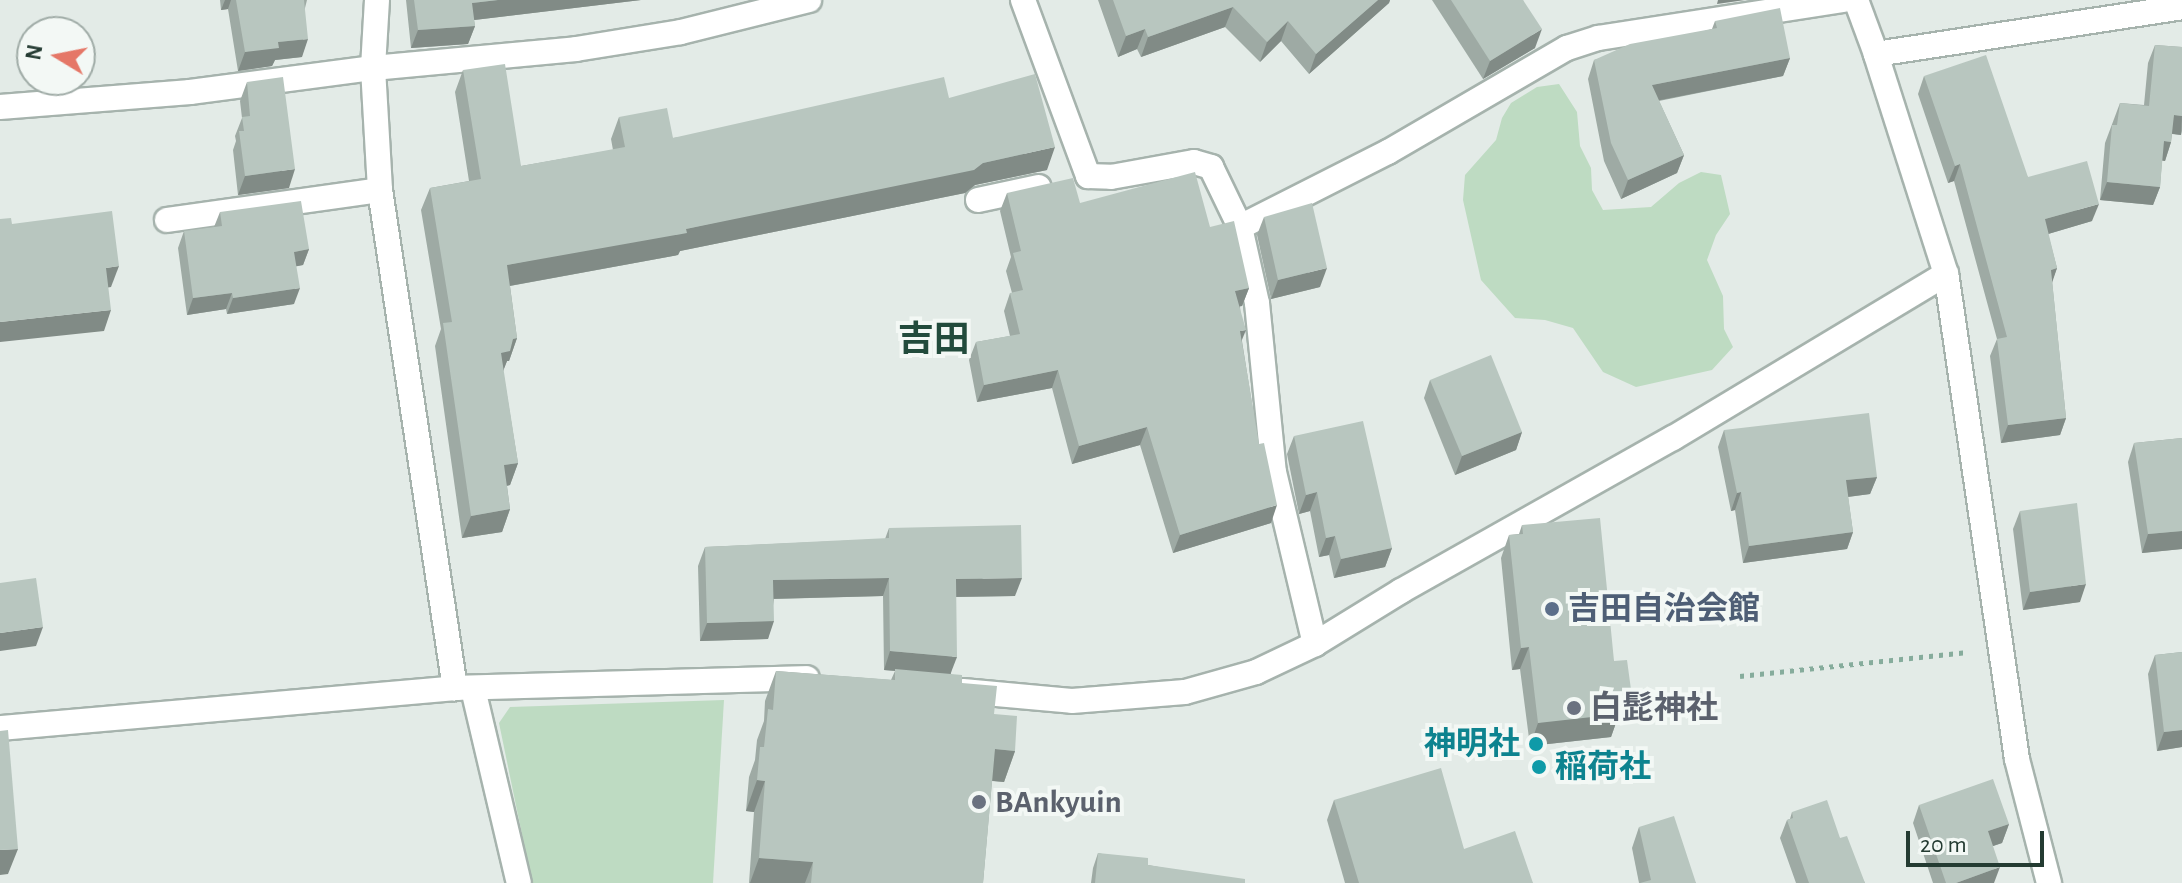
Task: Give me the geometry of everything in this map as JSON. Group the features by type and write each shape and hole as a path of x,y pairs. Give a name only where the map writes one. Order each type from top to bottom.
{"street":[{"path":"377,0 373,68 380,190 464,688 519,883"},
{"path":"0,107 190,92 373,68 576,49 681,32 809,0"},
{"path":"1023,0 1088,176"},
{"path":"1240,227 1388,152 1582,43 1843,0"},
{"path":"1856,0 1946,274 2017,759 2049,883"},
{"path":"1876,54 2182,7"},
{"path":"978,200 1088,176 1111,177 1194,162 1211,167 1240,227 1257,303 1274,472 1315,644"},
{"path":"167,220 380,190"},
{"path":"946,689 1072,701 1185,692 1256,672 1315,644 1401,591 1673,438 1946,274"},
{"path":"0,728 464,688 784,676 829,679"}],"path":[{"path":"1740,676 2001,649"}],"green space":[{"path":"1559,84 1577,112 1580,146 1591,168 1592,190 1603,210 1651,207 1679,183 1701,172 1721,175 1730,214 1716,235 1707,260 1723,296 1724,329 1733,347 1712,370 1636,387 1603,372 1573,328 1545,320 1515,318 1481,280 1463,200 1465,175 1496,140 1502,118 1511,103 1537,87"},
{"path":"724,700 713,883 532,883 499,723 510,707"}],"building":[{"path":"236,0 304,0 308,39 278,42 279,48 245,52"},
{"path":"414,0 498,0 472,3 475,26 418,30"},
{"path":"1113,0 1378,0 1316,54 1288,21 1267,42 1233,7 1148,37 1145,29 1126,36"},
{"path":"1451,0 1523,0 1542,29 1490,61"},
{"path":"1780,8 1790,58 1652,85 1684,155 1628,180 1611,143 1594,60 1630,44 1717,28 1715,21"},
{"path":"2155,45 2182,47 2182,116 2174,115 2171,142 2164,141 2160,187 2107,182 2112,125 2117,125 2120,103 2149,106"},
{"path":"1986,55 2028,177 2087,161 2099,204 2045,219 2057,268 2051,270 2066,418 2008,425 1997,339 2007,337 1960,164 1955,166 1924,76"},
{"path":"505,64 521,166 625,147 619,117 667,108 673,138 944,77 949,98 1035,74 1055,147 983,163 974,170 686,229 687,233 507,265 517,338 513,339 510,351 501,353 518,463 504,465 510,509 471,516 443,323 452,322 430,188 481,179 463,70"},
{"path":"283,77 295,169 245,176 239,131 244,131 242,117 250,116 247,82"},
{"path":"1195,172 1210,227 1234,221 1249,288 1235,291 1246,330 1240,331 1259,444 1264,443 1277,505 1180,535 1147,427 1079,446 1058,370 984,385 976,342 1020,334 1010,293 1023,290 1013,253 1021,251 1007,193 1073,178 1080,203"},
{"path":"301,201 309,249 294,252 300,288 233,298 232,293 193,298 184,231 222,226 220,212"},
{"path":"1312,203 1327,268 1278,280 1264,217"},
{"path":"112,211 119,266 106,268 111,310 0,322 0,219 11,218 12,224"},
{"path":"1491,355 1522,432 1462,456 1430,380"},
{"path":"1869,413 1877,477 1846,480 1853,532 1749,546 1741,492 1737,493 1724,430"},
{"path":"1363,421 1392,548 1341,559 1335,536 1326,538 1317,492 1306,495 1294,436"},
{"path":"2182,438 2182,531 2148,534 2134,443"},
{"path":"2077,503 2086,584 2030,592 2020,511"},
{"path":"1600,518 1614,661 1627,660 1632,697 1617,699 1619,714 1538,723 1529,647 1521,648 1509,535 1523,534 1522,525"},
{"path":"1021,525 1022,578 956,579 957,657 890,651 889,578 773,580 774,621 707,623 705,547 889,538 889,528"},
{"path":"36,578 43,627 0,633 0,583"},
{"path":"2182,652 2182,730 2164,732 2155,655"},
{"path":"895,669 962,675 962,683 997,686 994,714 1017,716 1015,751 995,749 983,883 811,883 813,862 759,858 765,781 757,780 760,747 764,747 768,709 773,710 776,671 895,680"},
{"path":"8,730 18,849 0,850 0,731"},
{"path":"1441,768 1464,849 1515,831 1533,883 1359,883 1334,800"},
{"path":"1993,779 2009,824 1988,831 2000,867 1956,883 1946,883 1919,805"},
{"path":"1827,800 1840,838 1847,836 1865,883 1809,883 1787,820 1793,818 1792,812"},
{"path":"1674,816 1696,883 1640,883 1651,880 1639,827"},
{"path":"1098,853 1148,858 1148,865 1245,879 1245,883 1095,883"}],"place":[{"name":"吉田自治会館","path":"1552,609"},
{"name":"白髭神社","path":"1574,708"},
{"name":"神明社","path":"1536,744"},
{"name":"稲荷社","path":"1539,767"},
{"name":"BAnkyuin","path":"979,802"}],"district":[{"name":"吉田","path":"934,341"}]}
